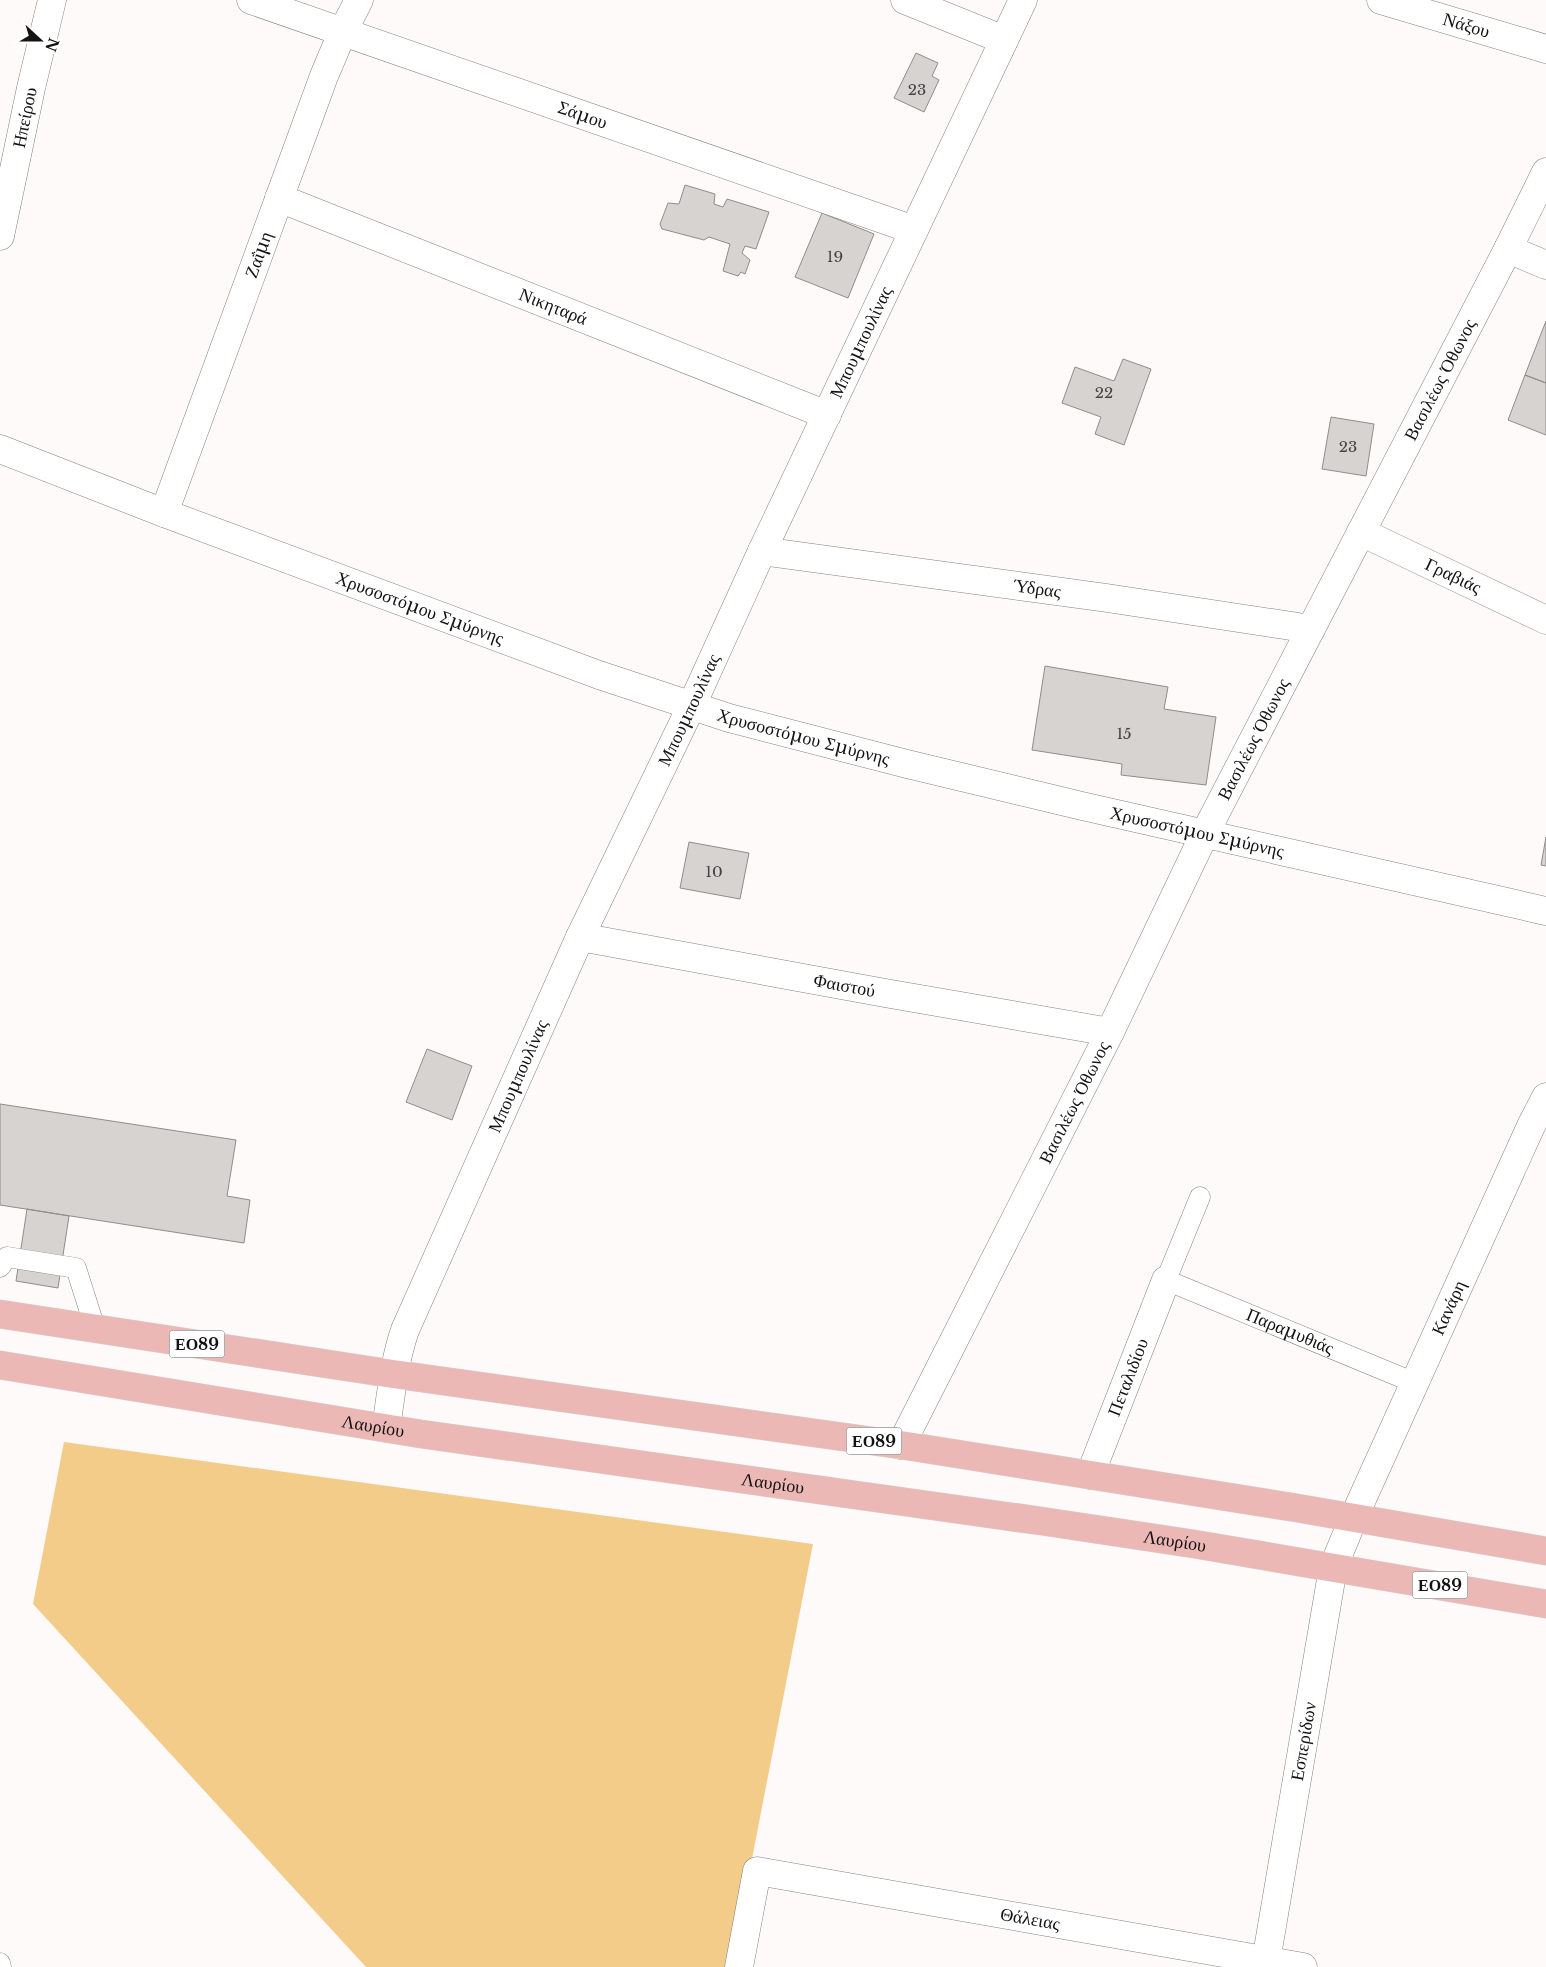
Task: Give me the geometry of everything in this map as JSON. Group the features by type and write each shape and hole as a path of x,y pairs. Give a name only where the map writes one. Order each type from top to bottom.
{"main road":[{"name":"ΕΟ89","path":"0,1314 393,1374 901,1445 1297,1508 1546,1551"},
{"name":"Λαυρίου","path":"0,1365 386,1428 1041,1521 1546,1604"}],"street":[{"name":"Ηπείρου","path":"0,236 31,88 52,0"},
{"name":"Σάμου","path":"251,0 914,230"},
{"name":"Ζαΐμη","path":"164,513 324,76 359,0"},
{"path":"905,0 1004,40"},
{"name":"Μπουμπουλίνας","path":"386,1428 393,1374 406,1330 580,937 691,706 762,551 1023,0"},
{"name":"Νάξου","path":"1383,0 1546,49"},
{"name":"Βασιλέως Όθωνος","path":"901,1445 1110,1032 1205,833 1508,249 1546,172"},
{"name":"Νικηταρά","path":"279,198 827,415"},
{"path":"1508,249 1546,264"},
{"name":"Χρυσοστόμου Σμύρνης","path":"0,449 164,513 599,675 691,706 782,733 907,764 1546,911"},
{"name":"Γραβιάς","path":"1361,532 1546,620"},
{"name":"Ύδρας","path":"762,551 1107,598 1311,629"},
{"name":"Φαιστού","path":"580,937 895,995 1110,1032"},
{"name":"Κανάρη","path":"1353,1519 1531,1126 1546,1097"},
{"name":"Πεταλιδίου","path":"1090,1475 1166,1280"},
{"name":"Εσπερίδων","path":"1266,1964 1334,1568 1353,1519"},
{"name":"Θάλειας","path":"739,1967 757,1871 1266,1964 1303,1967"}],"lane":[{"path":"1166,1280 1200,1197"},
{"path":"0,1267 7,1257 76,1268 95,1328"},
{"name":"Παραμυθιάς","path":"1166,1280 1415,1383"},
{"path":"0,1963 1,1967"}],"shaded area":[{"path":"64,1442 813,1544 731,1967 366,1967 33,1604"}],"building":[{"path":"916,53 938,63 932,76 939,80 924,112 894,98"},
{"path":"685,185 715,194 714,204 723,207 727,199 769,212 756,249 745,246 742,253 750,260 745,274 741,272 738,276 723,271 730,244 709,237 704,240 662,229 660,224 668,203 679,204"},
{"path":"822,213 874,234 848,298 795,277"},
{"path":"1546,321 1546,383 1525,375"},
{"path":"1123,359 1151,369 1124,445 1095,434 1101,417 1062,403 1075,367 1114,381"},
{"path":"1525,375 1546,383 1546,435 1508,420"},
{"path":"1331,417 1374,424 1366,476 1322,469"},
{"path":"1045,666 1168,687 1164,709 1216,717 1206,785 1121,775 1122,764 1032,750"},
{"path":"1546,837 1546,866 1541,865"},
{"path":"689,842 749,853 740,899 680,888"},
{"path":"427,1049 472,1066 452,1120 406,1102"},
{"path":"0,1104 236,1140 227,1196 250,1200 244,1243 0,1205"},
{"path":"27,1209 69,1216 58,1288 16,1281"}]}
